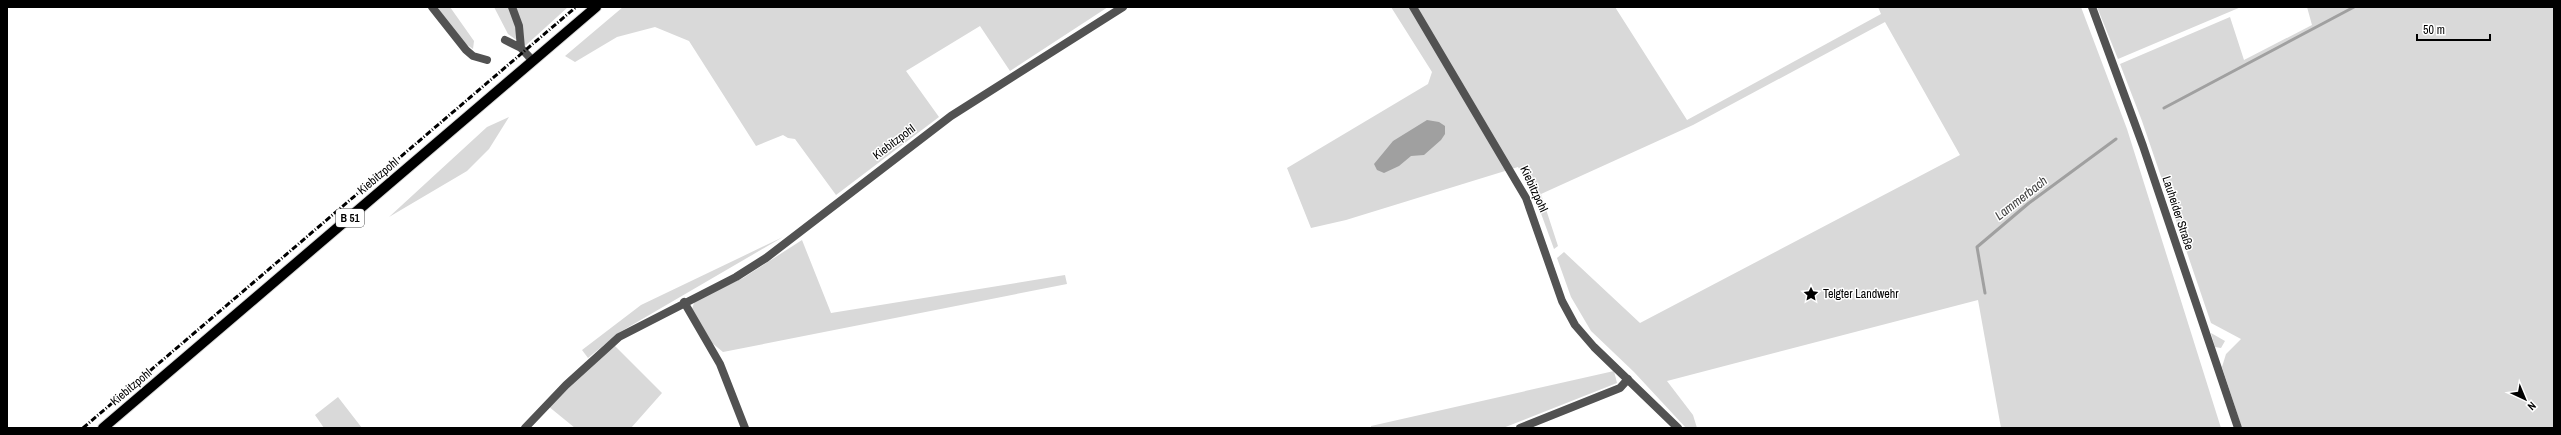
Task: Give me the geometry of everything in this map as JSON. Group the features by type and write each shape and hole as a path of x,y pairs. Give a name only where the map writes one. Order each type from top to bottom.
{"main road":[{"name":"Kiebitzpohl","path":"103,428 596,7"}],"street":[{"path":"432,7 466,50 473,56 487,60"},
{"path":"512,7 519,26 521,48"},
{"name":"Kiebitzpohl","path":"525,428 566,385 619,337 684,302 736,277 766,258 951,116 1123,7"},
{"name":"Kiebitzpohl","path":"1413,7 1526,198 1562,301 1575,325 1594,347 1678,428"},
{"name":"Lauheider Straße","path":"2092,7 2143,146 2238,428"},
{"path":"505,40 521,48 534,61"},
{"path":"684,302 720,364 745,428"},
{"path":"1520,428 1620,388 1628,379"}],"shaded area":[{"path":"436,7 450,7 474,41 473,49 463,42"},
{"path":"494,7 568,7 525,46 508,34"},
{"path":"623,7 1108,7 1010,71 980,26 906,71 939,117 836,195 795,139 788,138 783,135 756,146 689,41 655,27 617,37 575,62 565,56"},
{"path":"1391,7 1615,7 1687,120 1881,14 1878,7 2081,7 2127,129 2221,428 2001,428 1978,300 1667,381 1693,415 1697,428 1686,428 1634,372 1591,331 1571,297 1557,258 1564,252 1640,323 1960,155 1885,22 1693,125 1541,194 1558,246 1554,249 1535,197 1518,167 1346,220 1311,228 1287,168 1428,84 1432,72"},
{"path":"2097,7 2241,7 2118,59"},
{"path":"2307,7 2554,7 2554,428 2242,428 2222,367 2226,354 2241,339 2211,323 2142,121 2120,64 2230,17 2244,60 2312,25"},
{"path":"509,117 489,149 467,171 389,217 487,127"},
{"path":"1427,120 1439,122 1445,126 1445,134 1441,140 1424,155 1411,156 1399,166 1384,173 1377,170 1374,164 1393,141"},
{"path":"783,237 620,332 588,358 582,350 641,305"},
{"path":"802,240 831,313 1065,275 1067,284 723,352 712,343 692,309 695,300 743,278"},
{"path":"2211,333 2225,341 2221,348 2215,347"},
{"path":"614,345 662,393 631,428 575,428 548,406"},
{"path":"1614,371 1617,383 1503,428 1371,428 1371,426"},
{"path":"338,397 362,428 324,428 315,415"}],"waterway":[{"name":"Lammerbach","path":"2164,108 2354,7"},
{"name":"Lammerbach","path":"1985,293 1977,247 2029,203 2116,139"}],"railway":[{"path":"83,428 576,7"}],"place":[{"name":"Telgter Landwehr","path":"1811,294"}]}
